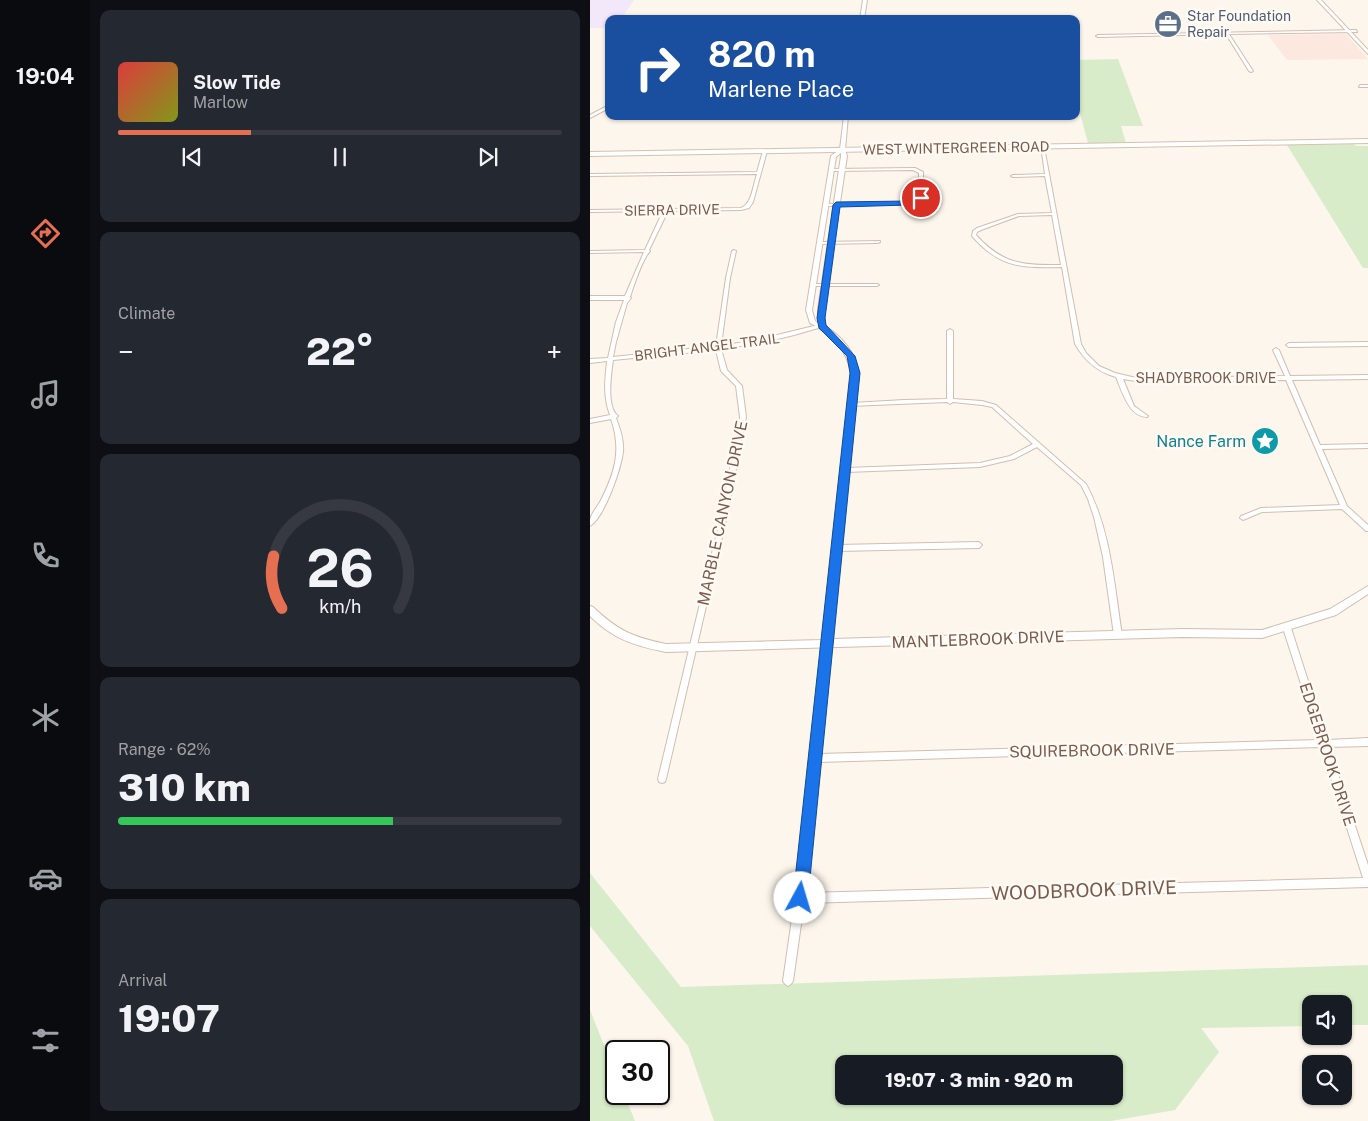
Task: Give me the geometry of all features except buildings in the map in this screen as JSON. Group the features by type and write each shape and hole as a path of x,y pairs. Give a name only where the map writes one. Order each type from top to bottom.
{"main road":[{"path":"1320,0 1368,53"},
{"path":"1327,0 1368,44"},
{"name":"WEST WINTERGREEN ROAD","path":"1322,144 1368,143"},
{"name":"WEST WINTERGREEN ROAD","path":"590,154 1368,143"}],"street":[{"path":"863,15 865,0"},
{"path":"1098,36 1356,31"},
{"path":"1227,33 1251,71"},
{"path":"1360,86 1368,86"},
{"path":"590,117 605,108"},
{"path":"822,326 821,308 844,156 842,150 846,120"},
{"name":"SHADYBROOK DRIVE","path":"1042,147 1078,344 1084,358 1096,367 1119,377 1142,380 1368,377"},
{"path":"788,981 800,898 852,405 854,363 846,349 822,326 812,322 809,310 834,156 842,150"},
{"path":"590,175 759,173 765,151"},
{"path":"825,205 909,203 921,198 921,172 914,169 832,170"},
{"name":"SIERRA DRIVE","path":"590,211 741,209 751,202 759,173"},
{"path":"1013,176 1047,174"},
{"path":"590,524 602,508 618,463 620,443 615,416 608,399 610,359 618,323 666,210"},
{"path":"1054,214 1018,214 979,229 975,231 974,235 1004,262 1029,267 1064,266"},
{"path":"820,243 878,242"},
{"path":"590,252 648,251"},
{"name":"MARBLE CANYON DRIVE","path":"662,779 694,647 743,417 739,386 724,371 718,348 722,308 734,251"},
{"path":"813,285 877,285"},
{"path":"590,298 628,298"},
{"name":"BRIGHT ANGEL TRAIL","path":"590,361 718,348 786,337 822,326"},
{"path":"950,331 950,402"},
{"path":"1289,345 1368,344"},
{"path":"1276,350 1286,377 1344,507 1368,528"},
{"path":"1119,377 1132,407 1145,416"},
{"path":"852,405 950,402 988,404 994,406 1038,444 1084,484 1092,497 1102,536 1118,635"},
{"path":"590,421 615,416"},
{"path":"846,470 980,465 1012,458 1038,444"},
{"path":"1318,447 1368,446"},
{"path":"1242,518 1261,510 1344,507"},
{"path":"837,548 979,545"},
{"name":"MANTLEBROOK DRIVE","path":"590,610 603,623 630,641 666,648 1182,633 1262,634 1287,628 1334,612 1368,589"},
{"name":"EDGEBROOK DRIVE","path":"1287,628 1368,880"},
{"name":"SQUIREBROOK DRIVE","path":"815,758 1368,742"},
{"name":"WOODBROOK DRIVE","path":"800,898 1368,880"}],"shaded area":[{"path":"590,0 634,0 624,15 605,15 605,28 590,28"},
{"path":"1346,34 1368,59 1287,60 1268,35"}],"green space":[{"path":"1118,59 1143,126 1121,126 1126,143 1088,143 1080,113 1080,60"},
{"path":"1354,144 1356,146 1368,146 1368,268 1363,268 1287,145"},
{"path":"590,873 681,987 1368,965 1368,1025 1352,1025 1352,995 1302,995 1302,1026 1201,1028 1219,1052 1175,1110 1111,1121 714,1121 688,1046 590,926"},
{"path":"590,1010 605,1048 605,1105 628,1105 635,1121 590,1121"}],"place":[{"name":"Star Foundation Repair","path":"1168,24"},
{"name":"Nance Farm","path":"1265,441"}],"route":[{"path":"800,898 855,373 851,356 822,326 821,318 836,205 909,203 921,198"}]}
